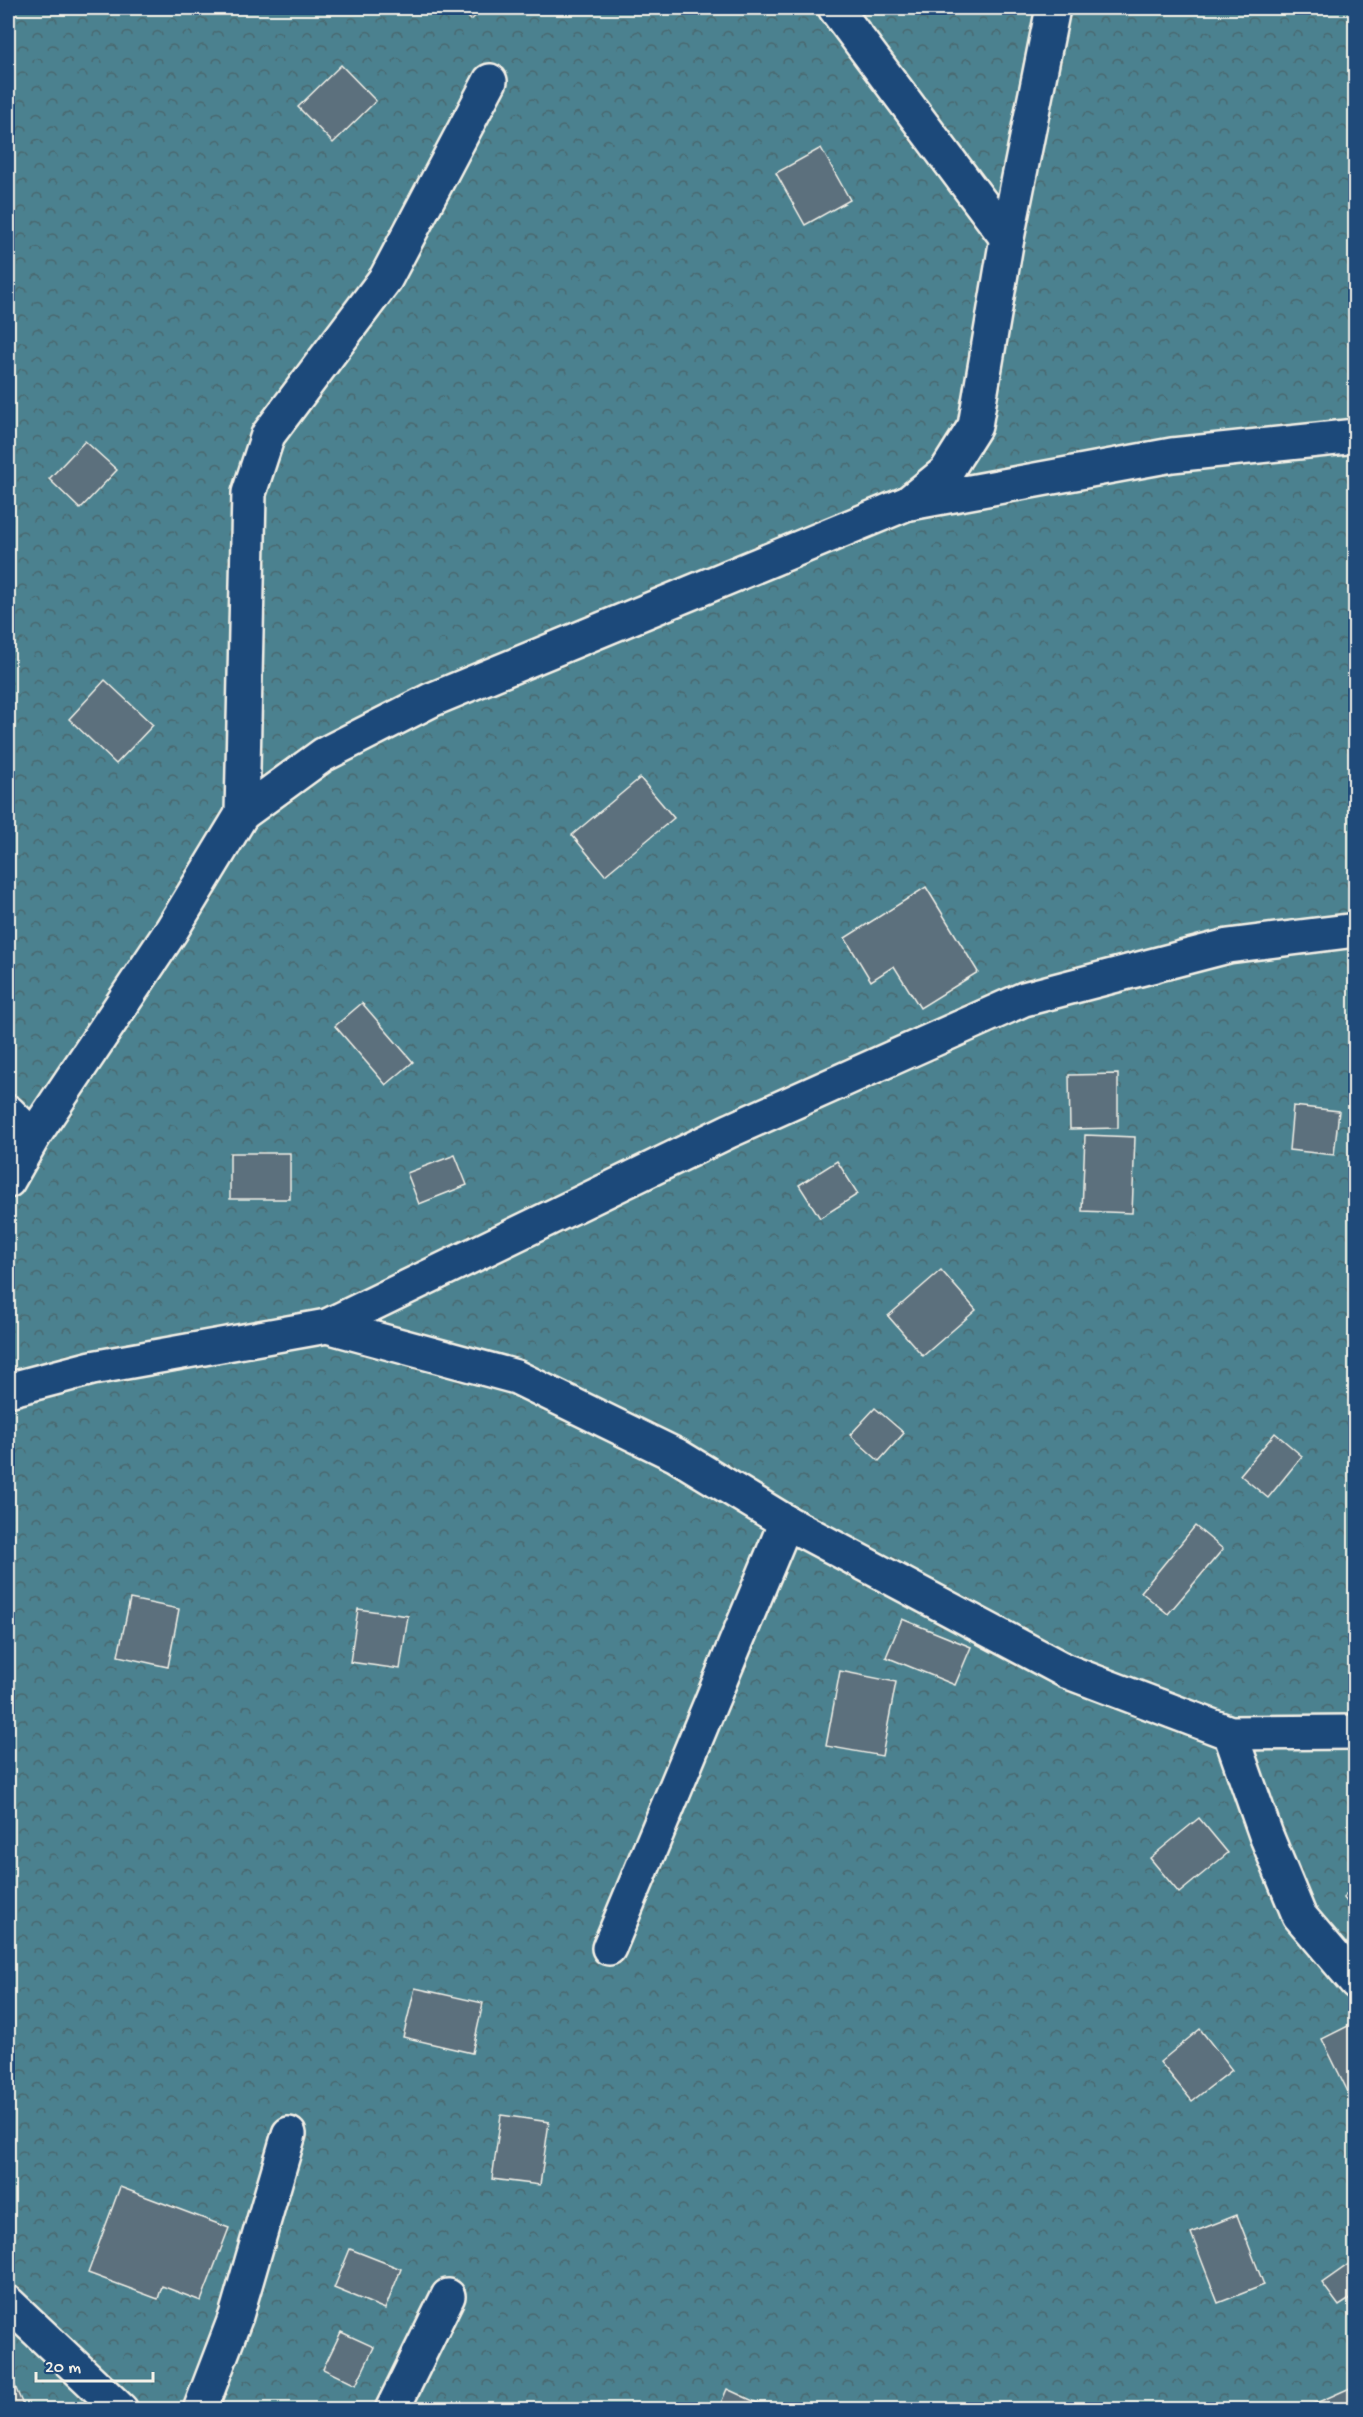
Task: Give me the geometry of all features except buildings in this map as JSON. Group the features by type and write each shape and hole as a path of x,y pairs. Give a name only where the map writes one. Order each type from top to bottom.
{"street":[{"path":"835,8 1007,238"},
{"path":"908,504 946,472 975,426 1007,238 1053,8"},
{"path":"242,814 249,493 268,435 386,278 490,81"},
{"path":"8,1181 33,1137 171,931 242,814 323,755 431,700 908,504 1172,455 1356,436"},
{"path":"8,1390 92,1368 327,1326 729,1131 1024,999 1228,946 1356,930"},
{"path":"8,1112 33,1137"},
{"path":"327,1326 516,1377 676,1455 786,1522 1065,1671 1230,1733 1356,1732"},
{"path":"609,1948 786,1522"},
{"path":"1230,1733 1266,1835 1299,1915 1356,1982"},
{"path":"200,2409 236,2316 289,2134"},
{"path":"392,2409 448,2296"},
{"path":"8,2303 121,2409"}],"green space":[{"path":"8,8 1355,8 1355,2409 8,2409"}]}
